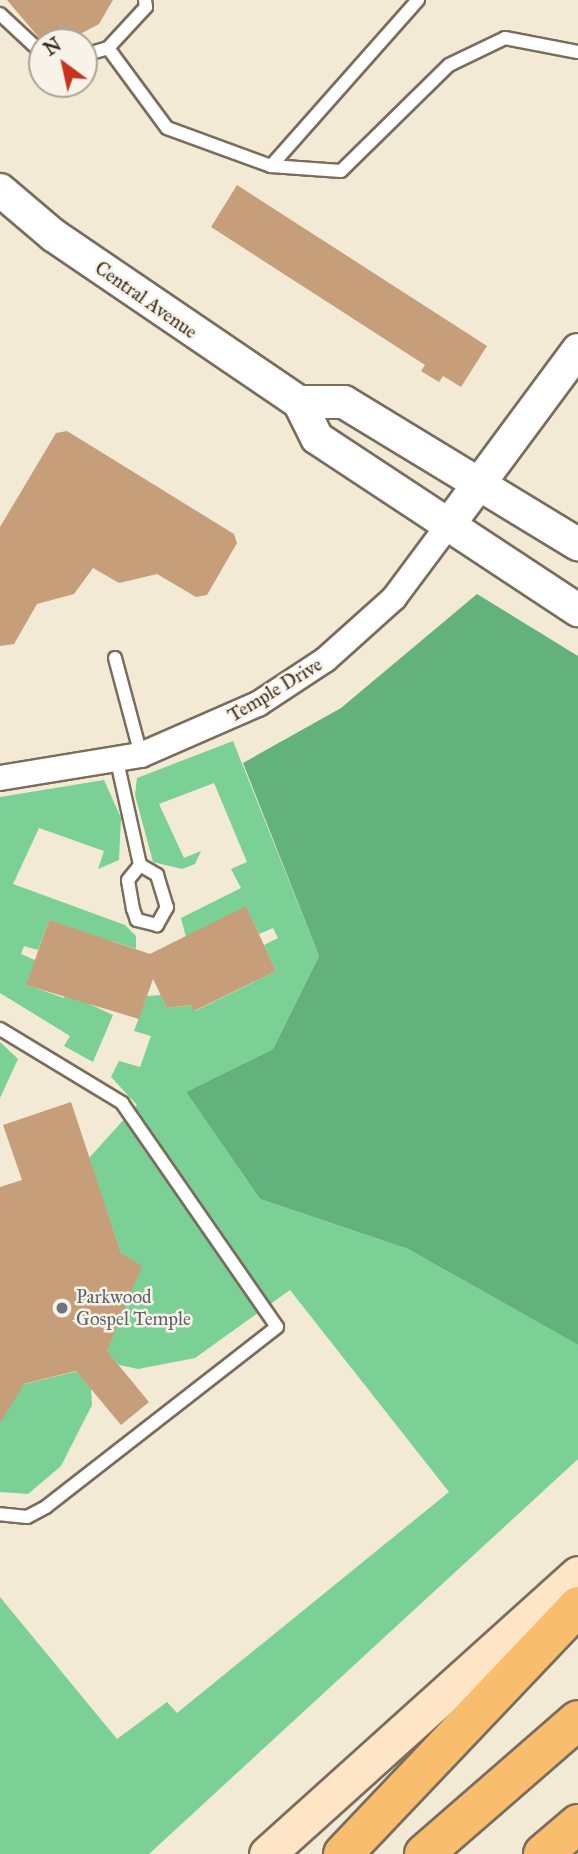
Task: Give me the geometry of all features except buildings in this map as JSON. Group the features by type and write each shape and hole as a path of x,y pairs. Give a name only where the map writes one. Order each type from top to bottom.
{"highway":[{"path":"343,1854 578,1606"},
{"path":"424,1854 578,1720"},
{"path":"543,1854 578,1824"}],"main road":[{"path":"267,1854 578,1574"}],"street":[{"name":"Central Avenue","path":"0,190 53,235 299,402 317,438 447,527 578,610"},
{"name":"Temple Drive","path":"0,778 141,755 258,704 325,660 394,598 477,482 578,350"},
{"path":"299,402 344,401 578,544"}],"lane":[{"path":"98,51 108,48 146,8 145,0"},
{"path":"271,166 418,0"},
{"path":"0,14 28,40"},
{"path":"108,48 167,128 271,166 341,171 449,65 505,38 578,52"},
{"path":"115,658 141,755"},
{"path":"117,761 140,865 158,875 167,906 157,925 137,920 133,909 128,880 140,865"},
{"path":"0,1029 122,1103 277,1327 46,1507 27,1517 0,1514"}],"green space":[{"path":"477,594 578,656 578,1345 408,1249 260,1199 186,1092 273,1049 319,956 243,763 341,708"},
{"path":"233,741 319,956 273,1049 186,1092 260,1199 408,1249 578,1345 578,1459 149,1854 0,1854 0,1597 117,1739 167,1702 177,1713 449,1492 290,1290 195,1358 138,1369 119,1365 106,1351 121,1253 89,1158 137,1105 111,1077 119,1061 140,1067 151,1036 134,1031 147,996 161,995 167,1008 191,1005 195,1011 276,971 264,945 278,938 273,928 259,934 246,907 186,937 181,918 241,888 231,869 247,862 214,783 159,804 184,858 201,851 195,864 182,869 153,862 135,795 137,778"},
{"path":"104,780 121,818 119,860 98,869 104,851 39,828 13,884 125,925 136,936 136,949 112,941 109,947 49,920 38,950 24,946 21,954 35,960 27,985 64,998 66,993 113,1015 93,1062 64,1046 70,1036 0,993 0,797"},
{"path":"0,1042 18,1059 0,1098"},
{"path":"78,1371 91,1389 92,1405 61,1466 28,1494 0,1492 0,1423 13,1387"}],"place":[{"name":"Parkwood Gospel Temple","path":"62,1308"}]}
